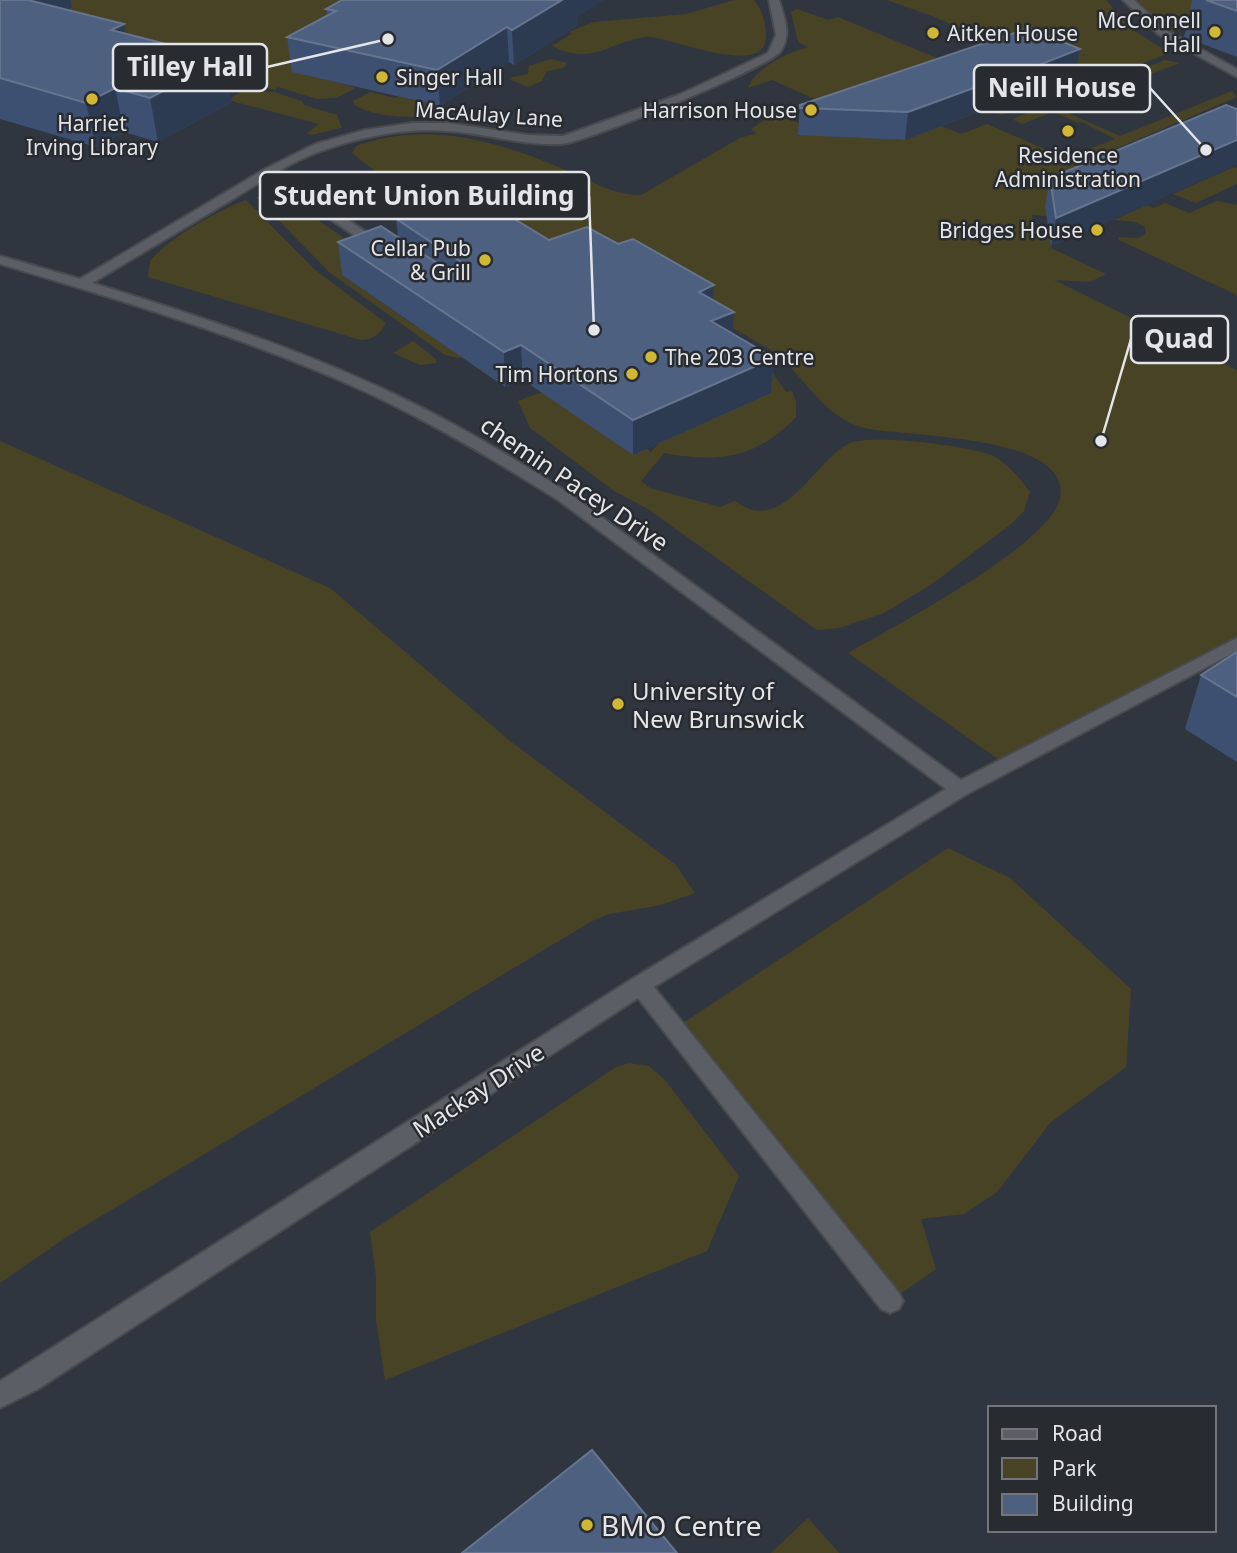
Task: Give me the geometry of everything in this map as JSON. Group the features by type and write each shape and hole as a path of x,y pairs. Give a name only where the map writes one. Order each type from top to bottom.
{"street":[{"name":"MacAulay Lane","path":"81,284 268,172 319,147 395,128 447,127 551,141 582,135 685,96 772,55 782,44 783,36 774,0"},
{"path":"1128,0 1162,32 1237,74"},
{"path":"268,172 394,256"},
{"name":"chemin Pacey Drive","path":"0,260 222,328 325,367 415,408 564,497 960,789"},
{"name":"Mackay Drive","path":"0,1395 29,1380 640,985 960,789 1237,644"},
{"path":"640,985 890,1301"}],"shaded area":[{"name":"University of New Brunswick","path":"0,0 1237,0 1237,1553 0,1553"}],"green space":[{"path":"40,0 394,0 325,79 356,88 336,98 317,99 210,71"},
{"path":"734,0 754,0 763,16 766,35 762,48 751,55 714,52 645,37 589,54 566,52 552,46 573,33 568,32 594,22 686,14"},
{"path":"887,0 1106,0 1133,30 1170,53 1002,115 987,109 1077,74 1075,72 1085,67 1052,54 1032,59 932,16"},
{"path":"1138,0 1237,0 1179,26 1184,28 1172,32 1152,18"},
{"path":"797,9 828,20 838,17 956,66 846,113 772,80 748,88 765,67 808,47 798,42 791,12"},
{"path":"551,59 567,63 563,68 547,71 542,81 528,87 511,80 512,77 528,74 529,66"},
{"path":"1165,60 1180,63 1059,109 1120,136 1232,91 1237,97 1096,157 1084,151 1115,139 1082,122 1053,112 1022,124 1012,119"},
{"path":"242,91 274,92 302,101 304,105 337,115 342,128 311,135 307,133 319,124 228,100"},
{"path":"370,92 395,98 399,96 448,109 429,116 401,117 373,113 354,104 353,101"},
{"path":"781,115 825,136 905,140 941,126 961,134 987,124 1084,166 1045,207 1046,216 1032,215 1035,237 1050,238 1051,248 1106,274 1090,282 1054,280 1237,370 1237,644 1005,764 848,653 967,583 1030,538 1050,517 1060,498 1056,476 1039,461 1013,449 944,437 881,431 846,421 822,402 780,357 722,323 653,288 605,268 424,202 396,186 352,153 356,146 383,138 409,135 462,137 514,150 621,193 641,195 740,138 757,133 751,129 761,122"},
{"path":"1237,168 1237,184 1196,203 1173,194"},
{"path":"273,196 307,212 377,262 342,275 414,325 454,310 481,351 459,358 445,355 329,272 256,197"},
{"path":"246,200 314,269 386,323 379,333 361,340 148,277 150,261 169,243 208,218"},
{"path":"1217,201 1237,205 1237,295 1119,240 1118,237 1138,238 1146,234 1145,227 1135,222 1114,220 1147,205 1153,208 1165,203 1189,213"},
{"path":"413,341 436,359 436,363 420,365 393,353"},
{"path":"760,355 786,392 792,391 796,402 796,417 766,442 735,454 702,458 664,453 641,481 650,488 720,507 735,501 752,510 768,510 782,504 796,493 835,453 848,444 896,440 979,451 997,458 1013,471 1030,492 1024,511 1011,524 932,584 884,613 839,628 817,630 648,509 614,491 530,428 518,401 563,384 651,452 671,430"},
{"path":"0,441 330,588 510,741 676,865 695,893 661,905 609,914 592,921 68,1236 0,1283"},
{"path":"948,848 1010,878 1131,989 1126,1067 1050,1123 997,1192 964,1214 921,1219 936,1269 890,1301 674,1029"},
{"path":"629,1063 649,1066 664,1079 739,1176 707,1251 385,1380 376,1320 376,1277 370,1232 616,1067"},
{"path":"808,1518 839,1553 771,1553"}],"building":[{"path":"0,0 28,0 124,24 111,30 225,59 150,98 115,88 86,103 0,78"},
{"path":"342,0 562,0 512,30 507,27 437,70 287,37 336,11 326,9"},
{"path":"1206,0 1237,0 1237,11"},
{"path":"1029,28 1080,49 908,112 800,108 800,105"},
{"path":"1226,105 1237,109 1237,140 1056,218 1050,178"},
{"path":"454,186 469,196 473,194 549,240 587,227 618,244 633,239 714,285 699,292 734,312 711,321 774,358 633,420 521,345 504,352 338,242 381,226 449,271 461,272 465,268 464,264 398,220 410,216 395,206"},
{"path":"1237,652 1237,697 1201,675"},
{"path":"592,1450 677,1553 462,1553"}],"place":[{"name":"McConnell Hall","path":"1215,32"},
{"name":"Aitken House","path":"933,33"},
{"name":"Tilley Hall","path":"388,39"},
{"name":"Singer Hall","path":"382,77"},
{"name":"Harriet Irving Library","path":"92,99"},
{"name":"Harrison House","path":"811,110"},
{"name":"Residence Administration","path":"1068,131"},
{"name":"Neill House","path":"1206,150"},
{"name":"Bridges House","path":"1097,230"},
{"name":"Cellar Pub & Grill","path":"485,260"},
{"name":"Student Union Building","path":"594,330"},
{"name":"The 203 Centre","path":"651,357"},
{"name":"Tim Hortons","path":"632,374"},
{"name":"Quad","path":"1101,441"},
{"name":"University of New Brunswick","path":"618,704"},
{"name":"BMO Centre","path":"587,1525"}]}
